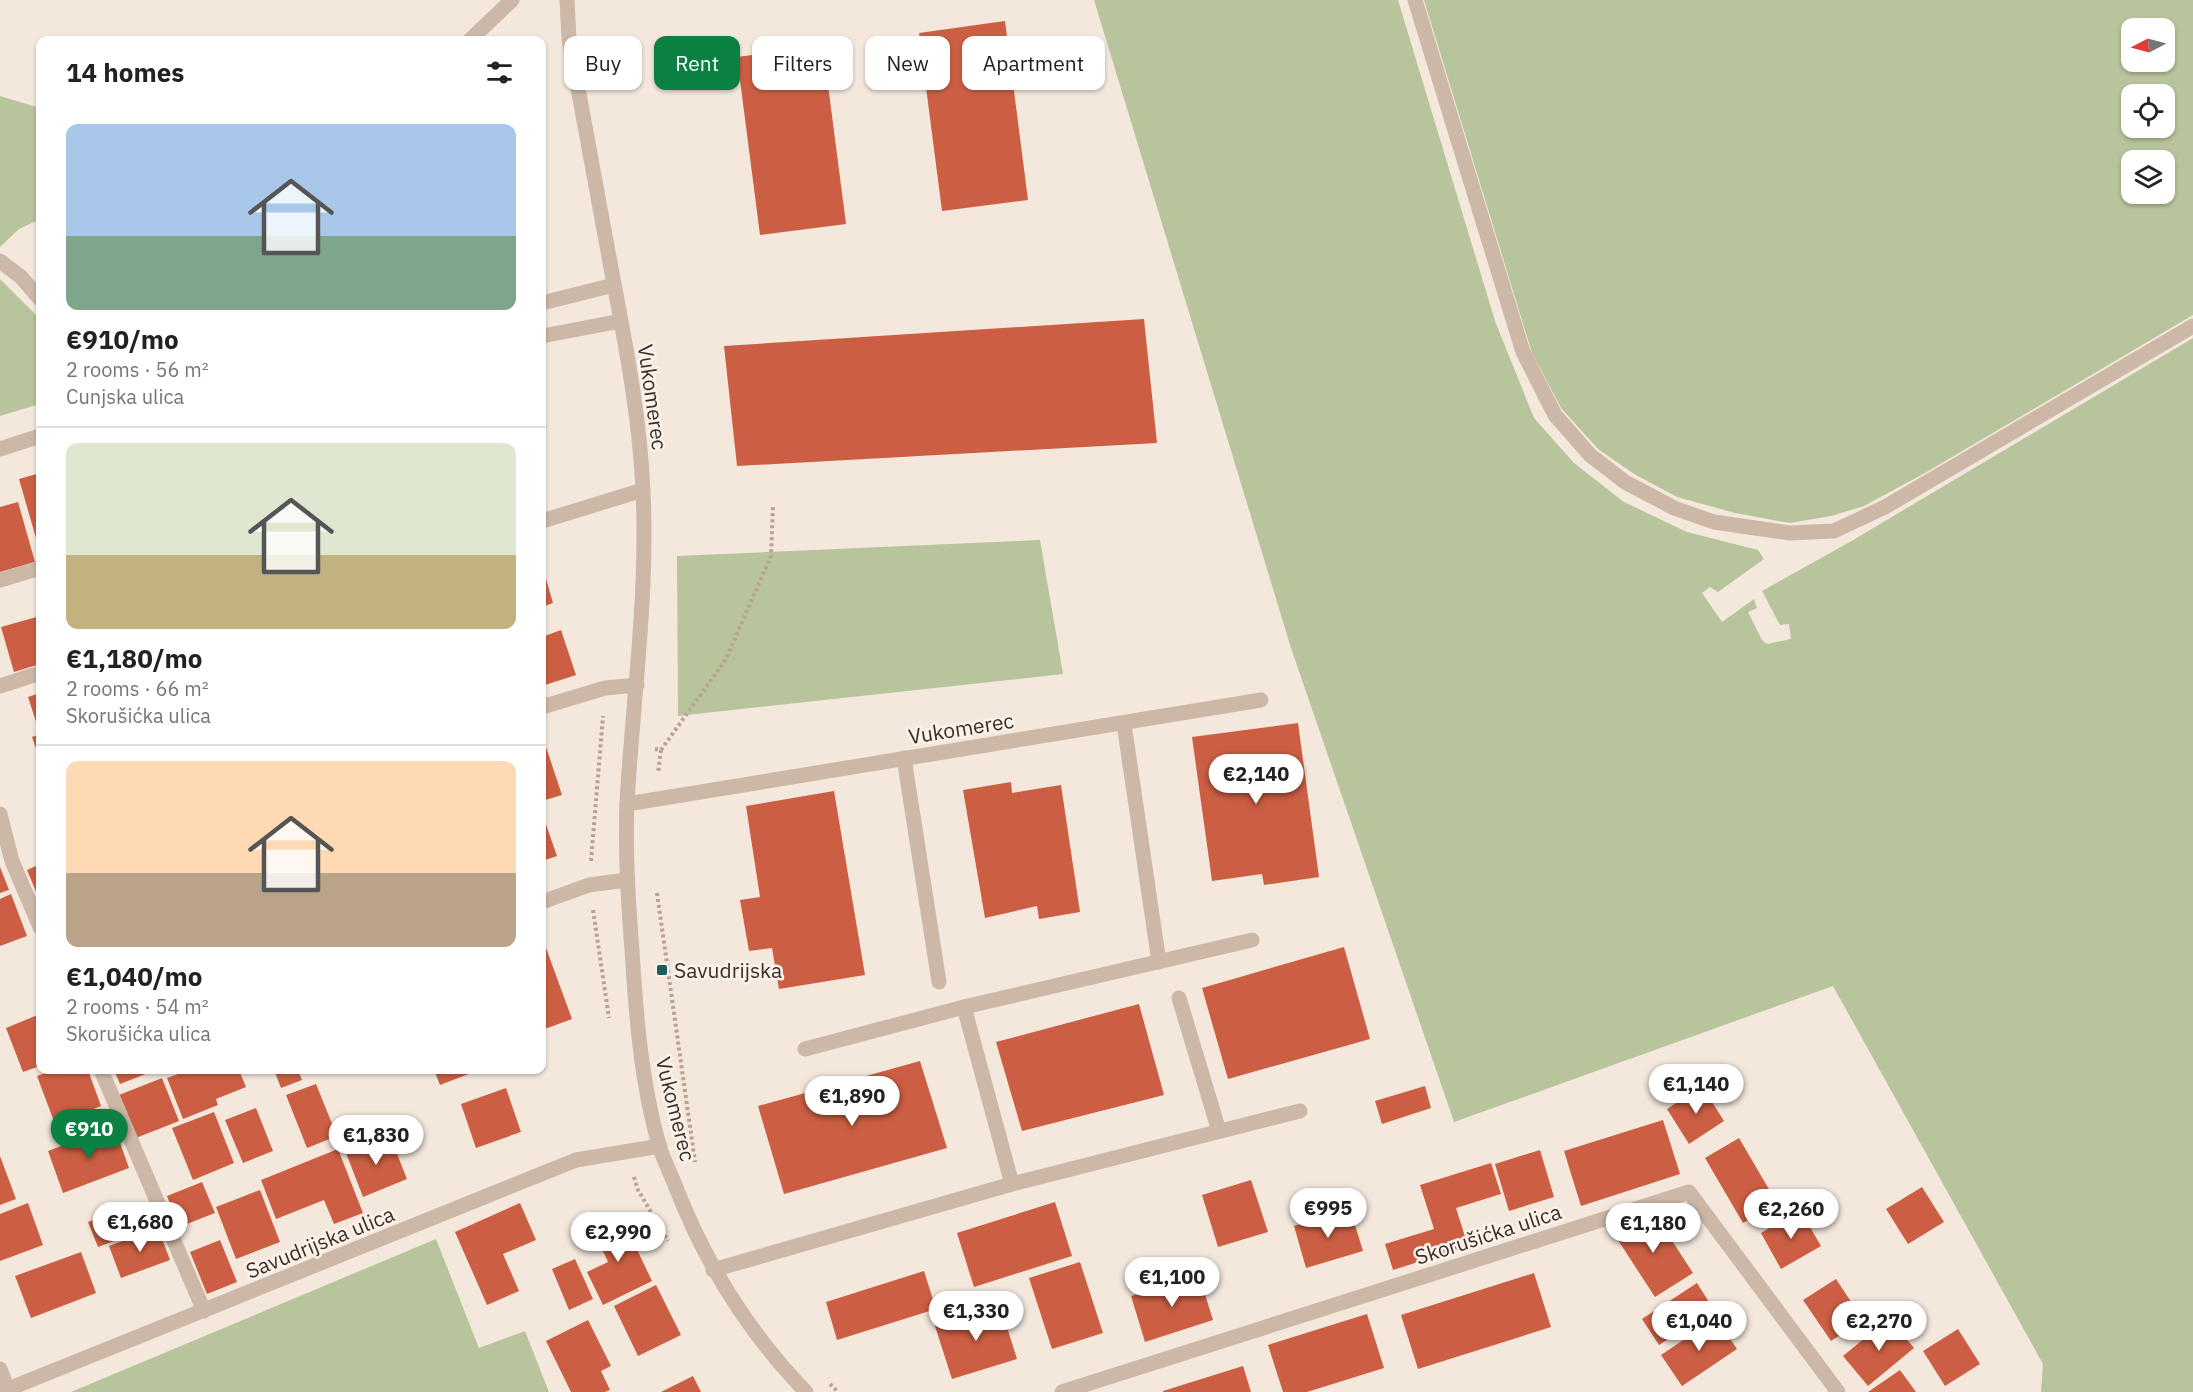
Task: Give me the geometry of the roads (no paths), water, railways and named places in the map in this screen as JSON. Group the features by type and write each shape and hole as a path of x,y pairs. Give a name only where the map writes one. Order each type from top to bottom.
{"street":[{"path":"474,36 512,0"},
{"name":"Vukomerec","path":"567,0 569,39 632,378 643,490 643,604 627,804 627,880 636,1021 646,1083 660,1146 686,1215 713,1270 751,1328 806,1392"},
{"path":"1415,0 1523,352 1555,415 1590,455 1625,482 1674,508 1724,524 1790,533 1834,531 1885,507 2193,326"},
{"path":"0,261 21,277 36,294"},
{"path":"546,302 614,285"},
{"path":"546,335 621,321"},
{"path":"0,449 36,437"},
{"path":"546,520 643,490"},
{"path":"0,580 36,569"},
{"path":"0,686 36,675"},
{"path":"546,706 606,688 636,685"},
{"name":"Vukomerec","path":"627,804 1262,700"},
{"path":"1124,724 1159,962"},
{"path":"904,758 939,982"},
{"path":"0,814 12,861 36,918"},
{"path":"546,901 589,885 627,880"},
{"path":"805,1049 964,1007 1252,940"},
{"path":"1179,998 1219,1131"},
{"path":"964,1007 1012,1184"},
{"path":"103,1074 204,1311"},
{"path":"713,1270 1012,1184 1300,1111"},
{"name":"Savudrijska ulica","path":"4,1391 576,1160 660,1146"},
{"name":"Skorušićka ulica","path":"1062,1392 1689,1192 1838,1392"},
{"path":"0,1370 4,1391"}],"place":[{"name":"Savudrijska","path":"662,970"}]}
